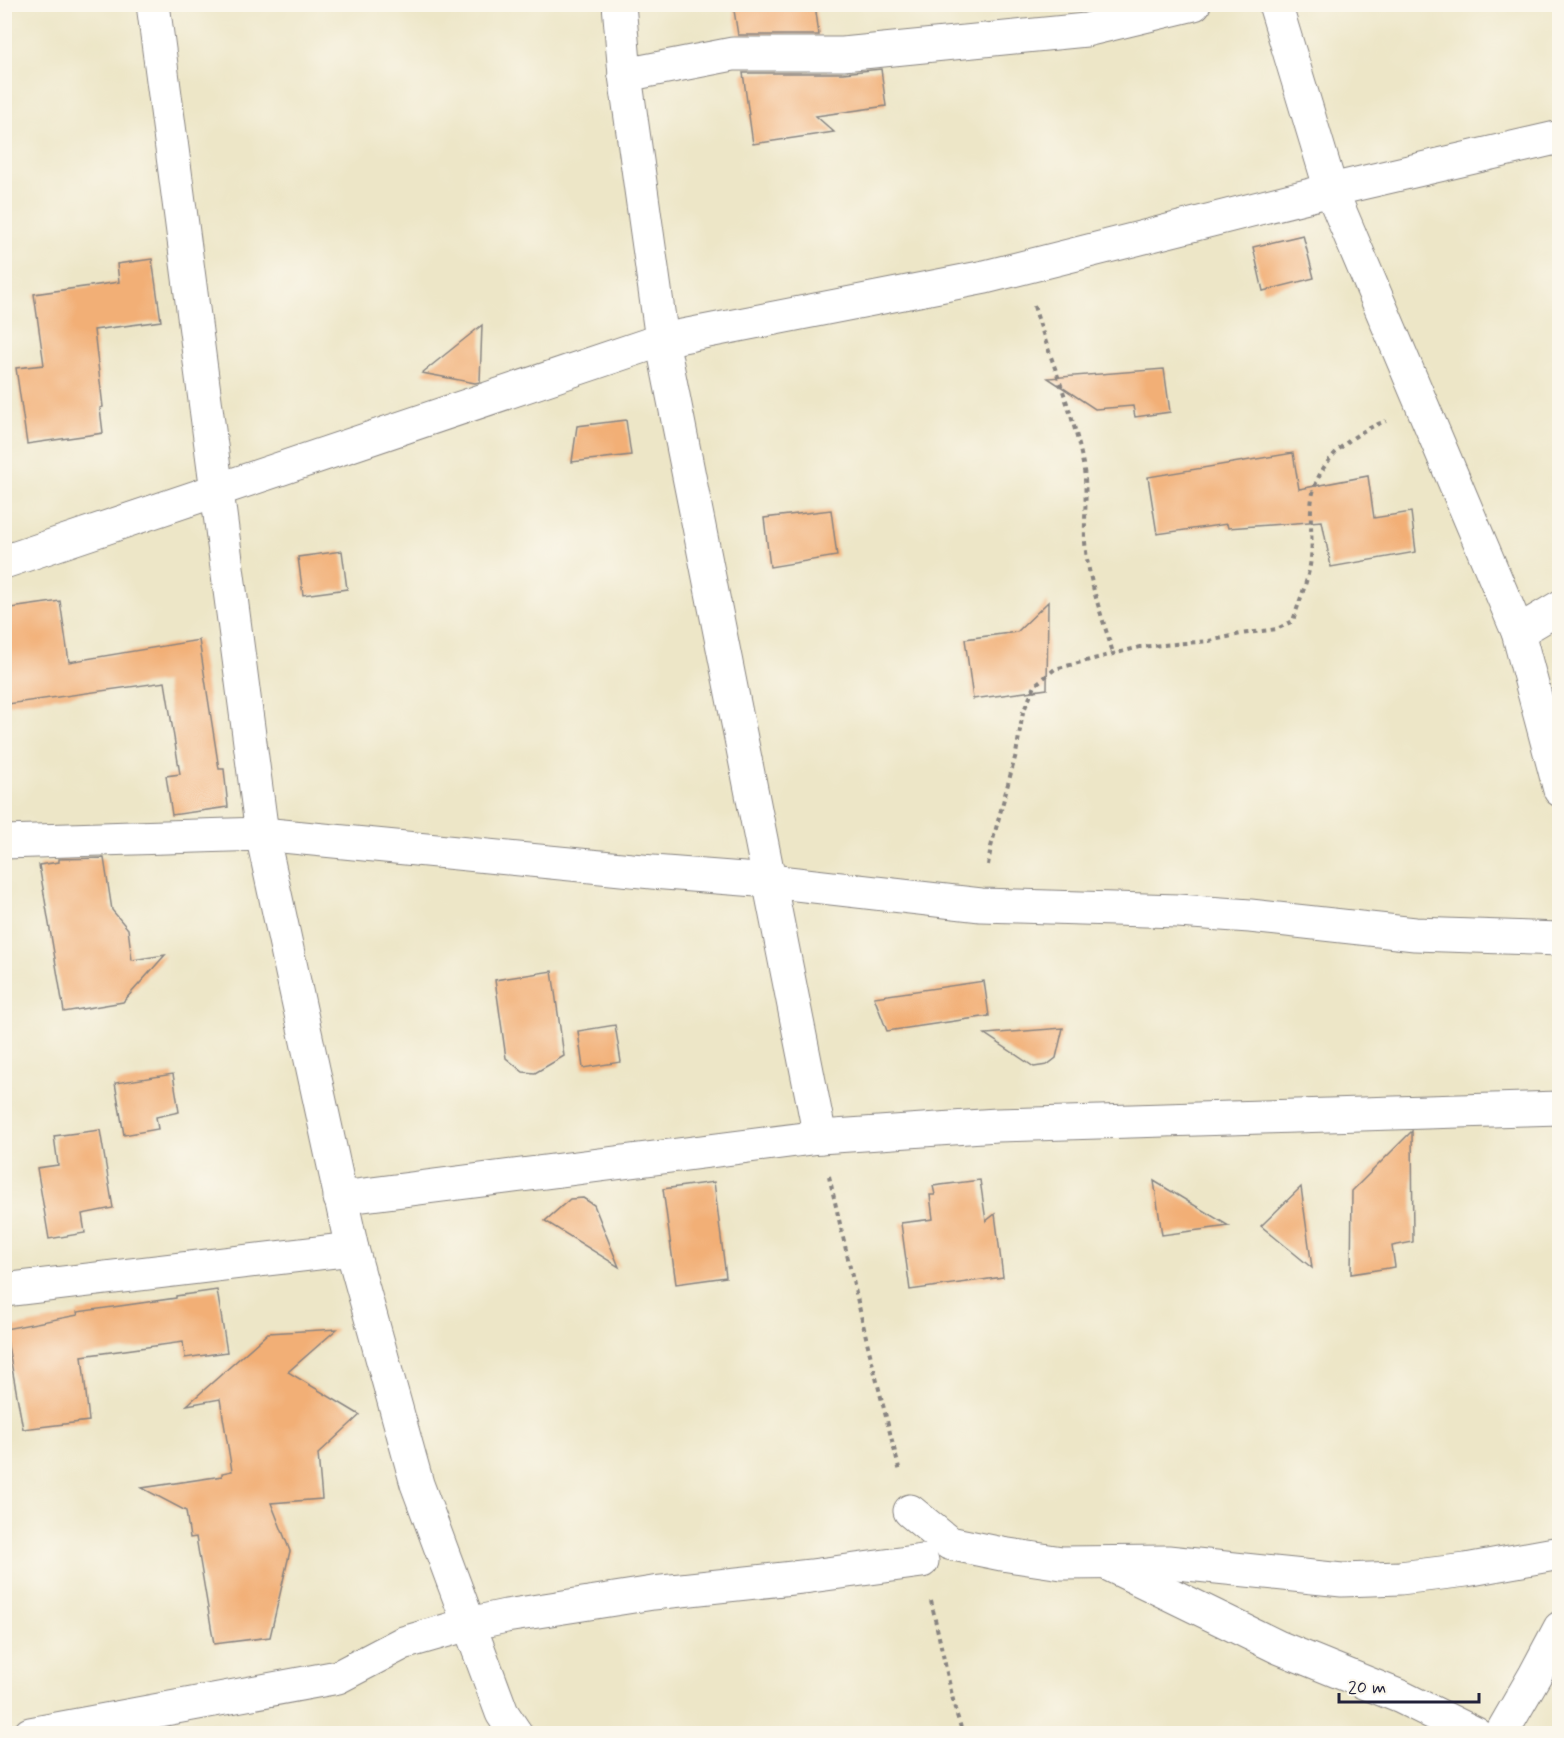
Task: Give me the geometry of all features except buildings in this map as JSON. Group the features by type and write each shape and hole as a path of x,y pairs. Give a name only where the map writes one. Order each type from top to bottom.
{"street":[{"path":"153,4 262,834 352,1249 417,1484 502,1713 516,1734"},
{"path":"619,4 625,75 662,340 820,1137"},
{"path":"625,75 733,54 843,54 1086,30 1194,4"},
{"path":"1275,4 1330,190 1518,632 1560,790"},
{"path":"4,562 662,340 986,277 1330,190 1560,137"},
{"path":"1518,632 1560,607"},
{"path":"4,842 262,834 652,872 770,881 981,905 1250,915 1415,934 1560,939"},
{"path":"340,1198 820,1137 1008,1125 1560,1108"},
{"path":"4,1290 352,1249"},
{"path":"910,1511 950,1543 1062,1563 1168,1562 1342,1580 1400,1578 1560,1553"},
{"path":"30,1734 338,1677 403,1643 506,1616 652,1593 811,1576 922,1561"},
{"path":"1106,1563 1278,1647 1401,1697 1476,1734"},
{"path":"1501,1734 1560,1628"}],"path":[{"path":"1022,268 1083,461 1086,481 1085,539 1089,573 1113,653"},
{"path":"981,905 991,847 1010,781 1023,712 1036,684 1054,669 1140,646 1209,641 1277,629 1293,621 1311,560 1312,497 1320,472 1339,448 1369,427 1423,408"},
{"path":"820,1137 869,1350 910,1511"},
{"path":"922,1561 955,1709 963,1734"}]}
